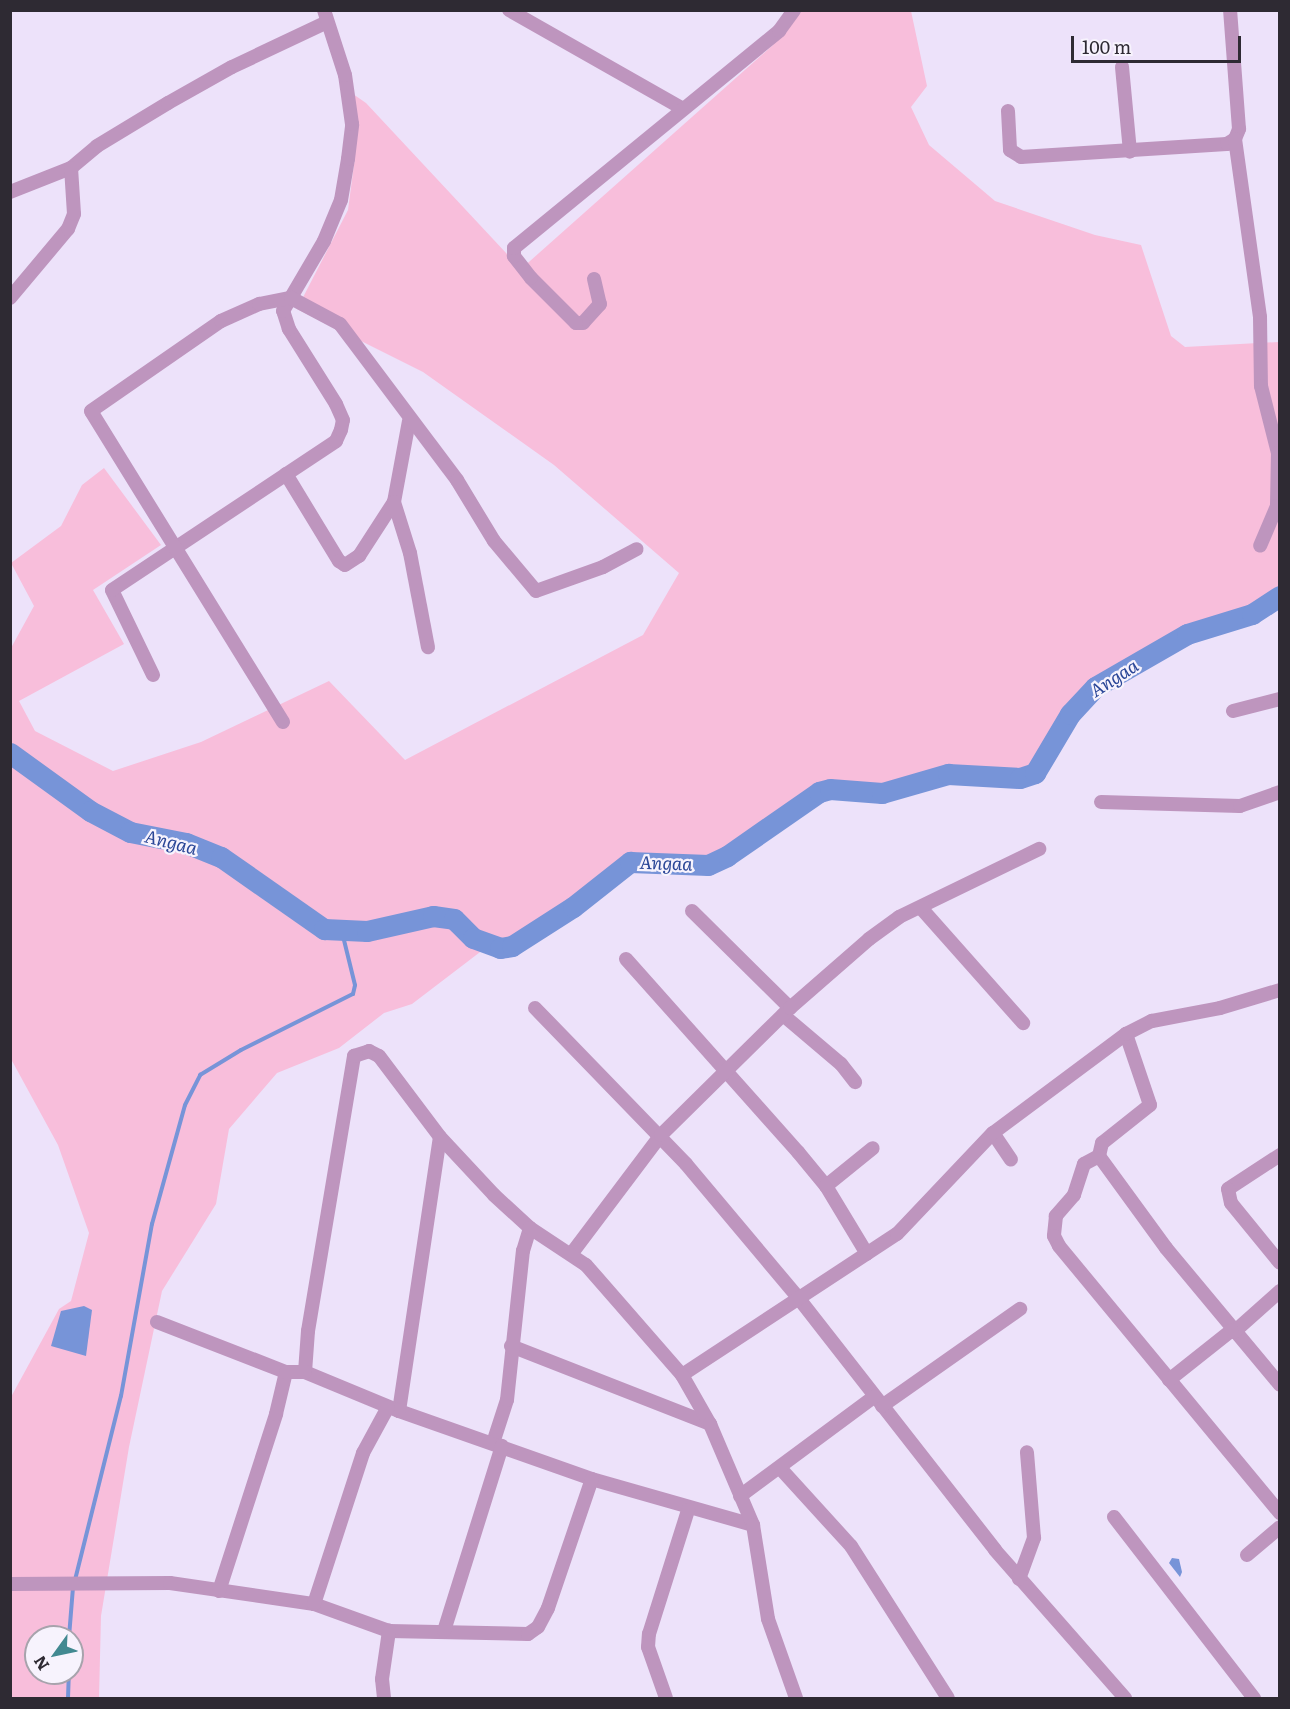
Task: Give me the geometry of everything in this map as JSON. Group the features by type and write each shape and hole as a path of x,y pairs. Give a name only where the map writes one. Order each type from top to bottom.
{"street":[{"path":"510,10 683,109"},
{"path":"594,279 600,304 583,323 576,323 531,278 513,256 514,248 779,31 794,10"},
{"path":"1230,10 1239,129 1235,139 1260,317 1261,386 1278,453 1277,506 1260,546"},
{"path":"10,192 71,168 97,146 168,103 326,16 345,75 352,124 348,159 341,200 324,241 283,311 284,319 343,420 336,441 173,546 117,585 111,594 153,675"},
{"path":"1122,67 1130,152"},
{"path":"1008,111 1010,150 1021,158 1214,147 1235,139"},
{"path":"10,298 68,229 74,214 71,168"},
{"path":"283,722 91,411 221,321 259,304 291,298 340,324 409,421 457,480 494,541 536,591 603,567 637,549"},
{"path":"286,474 345,565 359,556 394,502 409,421"},
{"path":"394,502 410,553 428,647"},
{"path":"1233,711 1280,699"},
{"path":"1101,802 1240,806 1280,792"},
{"path":"572,1252 661,1135 786,1011 887,923 1039,849"},
{"path":"921,908 1023,1023"},
{"path":"692,911 786,1011 841,1064 855,1082"},
{"path":"626,959 826,1186 867,1254"},
{"path":"682,1375 800,1300 897,1234 993,1134 1126,1034 1152,1021 1220,1008 1280,990"},
{"path":"535,1008 661,1135 800,1300 1019,1579 1125,1698"},
{"path":"1126,1034 1150,1105 1102,1143 1099,1156 1084,1164 1074,1195 1056,1216 1054,1236 1169,1380 1280,1513"},
{"path":"305,1372 308,1331 354,1056 374,1052 440,1137 530,1228 572,1252 657,1342 682,1375 710,1424 753,1526 768,1619 795,1698"},
{"path":"993,1134 1011,1160"},
{"path":"314,1604 363,1453 393,1409 440,1137"},
{"path":"826,1186 873,1148"},
{"path":"1280,1155 1228,1189 1232,1203 1280,1263"},
{"path":"1099,1156 1233,1331 1280,1385"},
{"path":"444,1630 451,1598 498,1444 507,1400 523,1251 530,1228"},
{"path":"1169,1380 1233,1331 1280,1291"},
{"path":"740,1496 878,1401 1020,1309"},
{"path":"157,1322 286,1372 305,1372 393,1409 498,1444 592,1479 688,1510 753,1526"},
{"path":"511,1346 710,1424"},
{"path":"219,1591 276,1414 286,1372"},
{"path":"1019,1579 1034,1538 1027,1452"},
{"path":"780,1468 850,1546 948,1698"},
{"path":"10,1584 145,1582 314,1604 389,1631 444,1630 528,1634 538,1627 548,1608 592,1479"},
{"path":"666,1698 648,1647 649,1634 688,1510"},
{"path":"1114,1517 1254,1698"},
{"path":"1247,1555 1280,1527"},
{"path":"384,1698 382,1679 389,1631"}],"shaded area":[{"path":"788,11 911,11 927,86 911,107 929,145 995,201 1095,235 1141,245 1171,336 1185,347 1279,342 1279,596 1252,614 1187,634 1095,687 1070,714 1035,773 1020,778 948,774 882,793 830,789 804,800 727,856 708,865 630,862 573,907 512,946 488,946 412,1004 384,1013 339,1048 277,1073 229,1129 216,1204 162,1291 129,1447 101,1616 99,1698 11,1698 11,1397 59,1309 71,1301 89,1233 58,1145 11,1059 11,648 34,606 11,563 61,526 82,485 104,468 161,545 93,590 124,644 19,701 35,731 113,771 201,742 329,681 405,760 643,635 679,573 554,465 423,372 297,309 348,210 355,157 353,94 366,103 521,269 773,45"}],"water":[{"path":"84,1306 92,1310 86,1356 51,1346 61,1311"},
{"path":"1172,1558 1179,1559 1182,1572 1180,1577 1169,1563"}],"waterway":[{"name":"Angaa","path":"10,753 90,811 130,832 186,843 221,857 324,929 367,931 433,916 454,919 473,938 500,948 512,946 573,907 630,862 708,865 727,856 819,792 830,789 882,793 948,774 1020,778 1035,773 1070,714 1095,687 1187,634 1252,614 1280,596"},
{"path":"75,1580 121,1396 152,1224 185,1105 200,1075 241,1050 353,994 355,985 342,932"},
{"path":"70,1625 73,1587"},
{"path":"68,1698 69,1685"}]}
